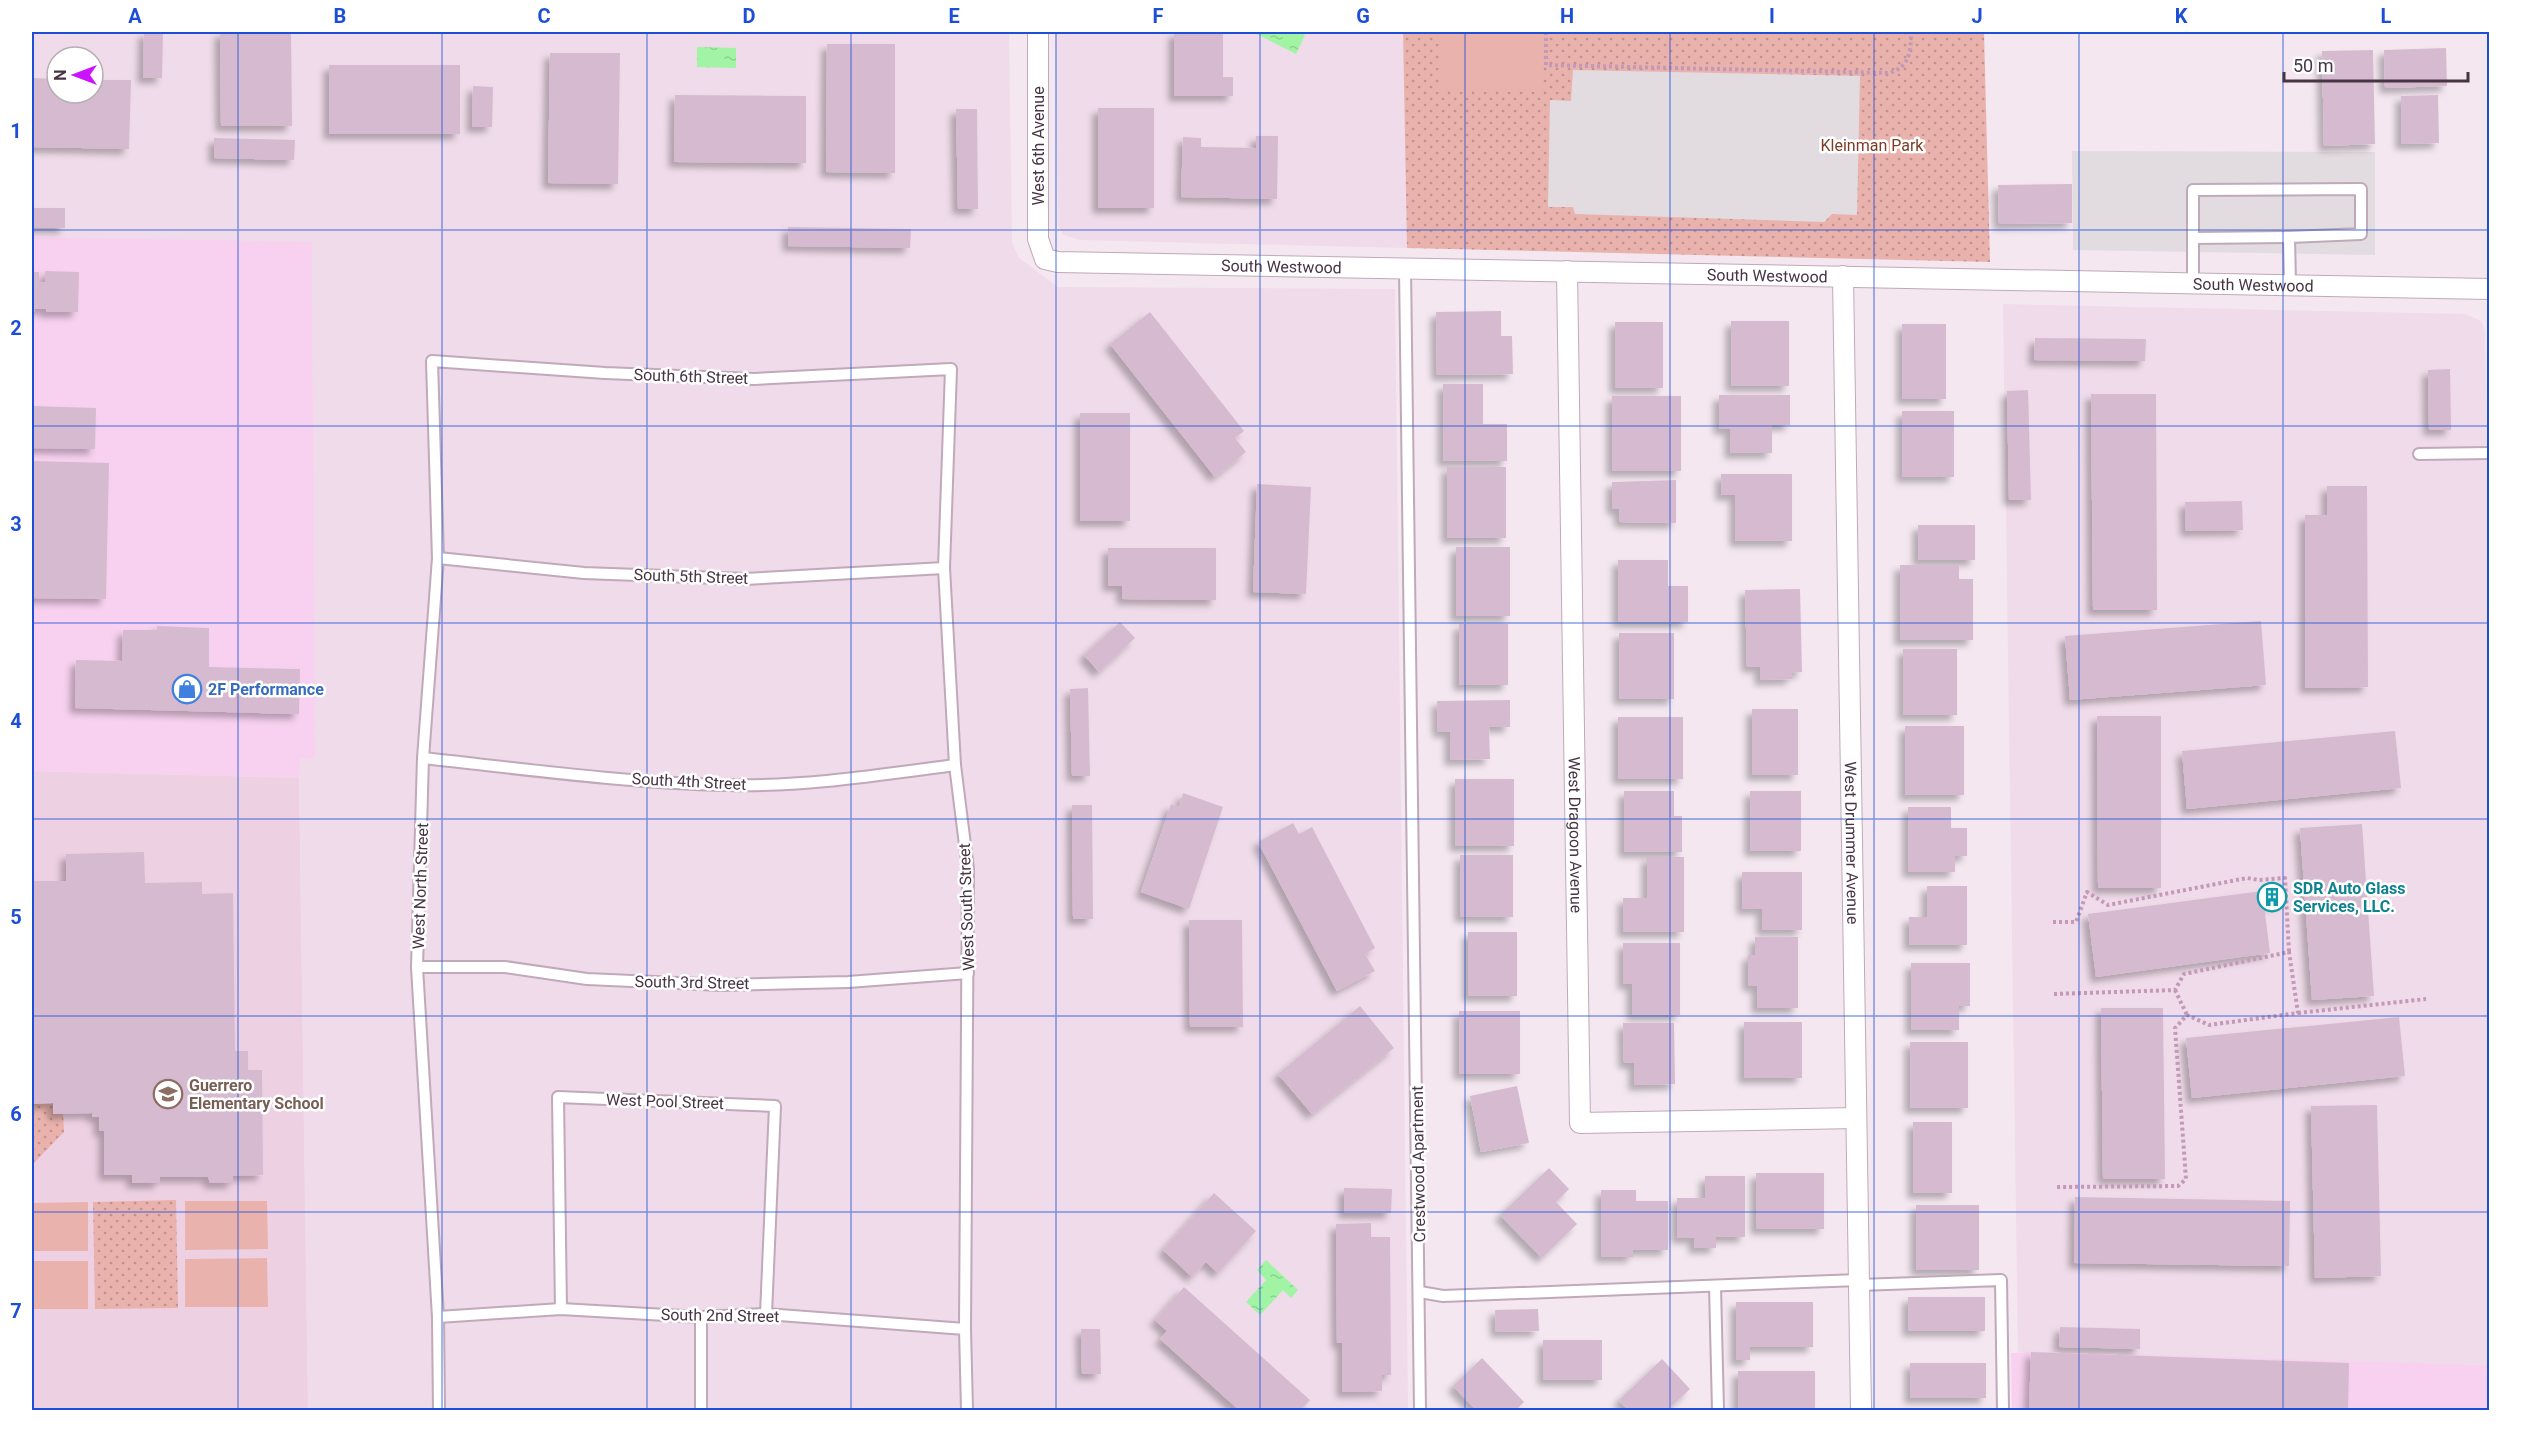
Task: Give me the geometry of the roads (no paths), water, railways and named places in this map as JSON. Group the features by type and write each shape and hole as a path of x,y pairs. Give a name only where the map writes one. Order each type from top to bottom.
{"street":[{"name":"West 6th Avenue","path":"1038,32 1038,239 1045,259"},
{"name":"South Westwood","path":"1045,259 1069,262 2490,289"},
{"name":"West Dragoon Avenue","path":"1567,271 1580,1123 1856,1118"},
{"name":"West Drummer Avenue","path":"1843,276 1861,1410"}],"lane":[{"path":"2193,238 2361,234 2361,189 2193,190 2193,238 2193,282"},
{"path":"2289,237 2290,284"},
{"name":"Crestwood Apartment","path":"1405,268 1420,1410"},
{"name":"South 6th Street","path":"432,361 605,373 754,379 951,369"},
{"name":"West North Street","path":"432,361 438,558 423,758 417,967 438,1317 439,1410"},
{"name":"West South Street","path":"951,369 944,567 955,765 968,869 965,1329 968,1410"},
{"path":"2419,454 2490,453"},
{"name":"South 5th Street","path":"438,558 584,573 746,579 944,567"},
{"name":"South 4th Street","path":"423,758 564,773 728,785 833,782 955,765"},
{"name":"South 3rd Street","path":"417,967 505,967 587,979 722,985 848,982 968,973"},
{"name":"West Pool Street","path":"561,1309 558,1097 775,1106 766,1314"},
{"path":"1420,1292 1443,1296 1715,1286 2001,1280 2003,1410"},
{"path":"1715,1286 1718,1410"},
{"name":"South 2nd Street","path":"438,1317 561,1309 701,1317 766,1314 965,1329"},
{"path":"701,1317 701,1410"}],"water":[{"path":"1253,32 1298,32 1305,35 1296,54"},
{"path":"697,47 736,48 736,68 697,67"},
{"path":"1266,1260 1298,1290 1291,1298 1283,1290 1260,1315 1246,1302 1266,1280 1257,1270"}],"place":[{"name":"2F Performance","path":"187,689"},
{"name":"SDR Auto Glass Services, LLC.","path":"2272,897"},
{"name":"Guerrero Elementary School","path":"168,1094"}],"park label":[{"name":"Kleinman Park","path":"1872,145"}]}
